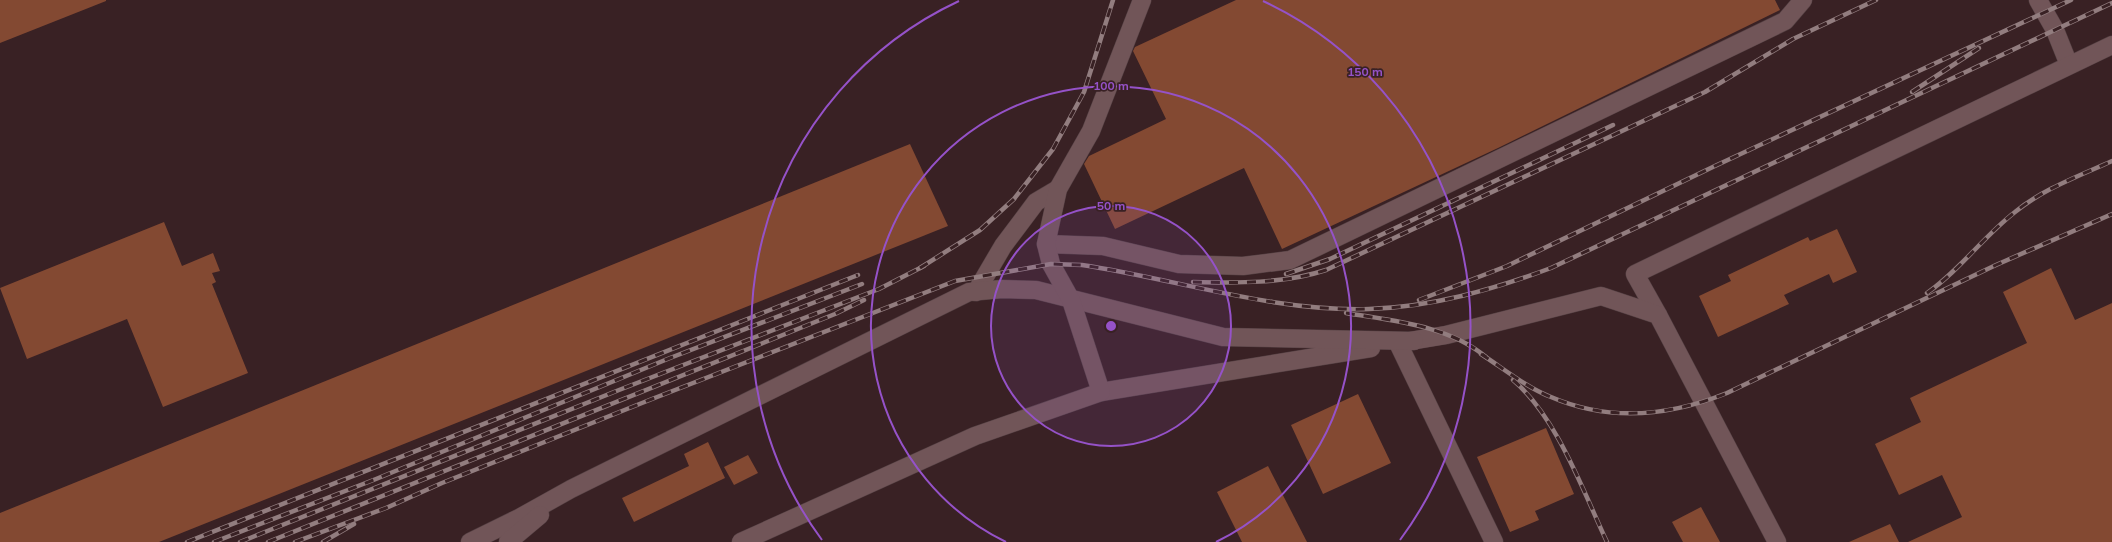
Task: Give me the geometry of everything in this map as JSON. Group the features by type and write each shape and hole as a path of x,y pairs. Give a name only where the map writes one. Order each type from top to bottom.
{"lane":[{"path":"1101,392 1071,300 1051,264 1046,244 1058,189 1091,131 1142,0"},
{"path":"1046,244 1103,246 1179,264 1243,266 1290,260 1784,21 1803,0"},
{"path":"2038,0 2055,30 2069,65"},
{"path":"1776,542 1658,315 1635,274 2112,45"},
{"path":"976,292 1003,246 1036,202 1058,189"},
{"path":"470,542 519,518 571,489 969,292 1002,288 1036,290 1223,337 1406,342"},
{"path":"741,542 975,436 1101,392 1446,335 1601,296 1658,315"},
{"path":"1406,342 1494,542"},
{"path":"508,542 571,489"}],"building":[{"path":"0,0 106,0 106,1 0,43"},
{"path":"1236,0 1775,0 1780,10 1498,148 1282,249 1244,168 1115,229 1084,164 1089,156 1166,119 1133,51 1135,47"},
{"path":"910,144 948,226 159,542 0,542 0,513"},
{"path":"164,222 182,266 213,253 220,271 212,273 216,282 212,284 248,373 163,407 127,319 27,359 0,288"},
{"path":"1837,229 1857,272 1833,283 1829,274 1784,295 1789,304 1718,337 1699,296 1731,281 1728,275 1808,237 1810,241"},
{"path":"2051,268 2075,320 2112,303 2112,542 1908,542 1962,517 1942,475 1899,495 1875,444 1921,422 1910,398 2027,343 2003,292"},
{"path":"1358,394 1391,463 1323,494 1291,425"},
{"path":"1546,428 1574,494 1535,511 1539,520 1510,532 1477,457"},
{"path":"708,442 725,478 634,522 622,498 689,466 684,454"},
{"path":"748,455 758,473 734,485 724,467"},
{"path":"1268,466 1307,542 1242,542 1217,492"},
{"path":"1701,507 1720,542 1683,542 1672,522"},
{"path":"1890,524 1899,542 1849,542"}],"railway":[{"path":"920,268 980,230 1014,199 1053,149 1084,92 1113,0"},
{"path":"1193,282 1260,282 1294,278 1326,270 1705,92 1793,39 1876,0"},
{"path":"1419,300 1507,266 1717,165 2071,0"},
{"path":"295,542 386,508 442,483 652,399 955,281 1051,264 1082,265 1261,300 1333,309 1392,308 1416,305 1484,290 1551,268 2112,3"},
{"path":"1912,92 1979,48"},
{"path":"1286,274 1330,259 1613,125"},
{"path":"1927,293 1961,264 2003,222 2037,196 2112,161"},
{"path":"1481,354 1542,393 1573,405 1617,413 1662,411 1684,407 1727,393 1996,265 2112,214"},
{"path":"240,542 619,390 879,289 924,266"},
{"path":"187,542 858,275"},
{"path":"214,542 376,479 670,358 862,284"},
{"path":"268,542 835,314 864,300"},
{"path":"1346,313 1401,322 1437,331 1471,346 1486,357"},
{"path":"1513,380 1529,395 1556,434 1568,456 1607,542"},
{"path":"323,542 354,524"}]}
